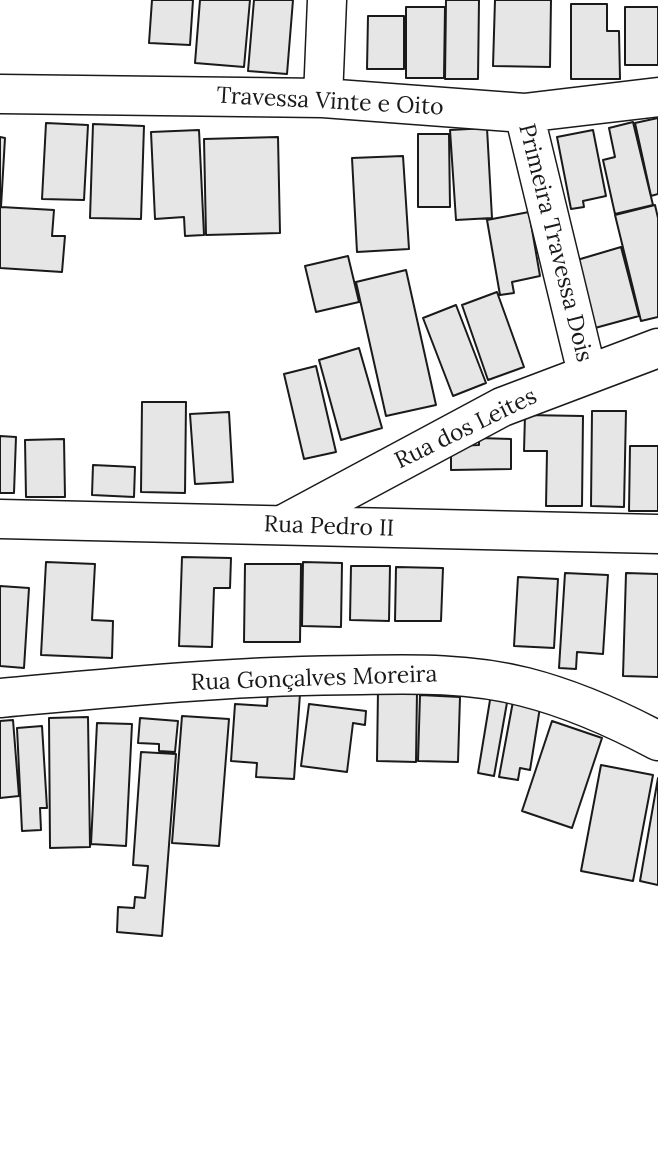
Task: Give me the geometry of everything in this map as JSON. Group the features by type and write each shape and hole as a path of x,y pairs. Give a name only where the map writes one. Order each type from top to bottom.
{"street":[{"path":"323,98 327,0"},
{"name":"Travessa Vinte e Oito","path":"0,94 323,98 524,113 658,97"},
{"name":"Primeira Travessa Dois","path":"524,113 587,373"},
{"name":"Rua dos Leites","path":"282,525 502,407 658,348"},
{"name":"Rua Pedro II","path":"0,519 658,534"},
{"name":"Rua Gonçalves Moreira","path":"0,698 318,675 445,674 536,690 614,718 658,741"}],"building":[{"path":"152,0 193,0 190,45 149,43"},
{"path":"200,0 250,0 244,67 195,63"},
{"path":"254,0 293,0 287,74 248,71"},
{"path":"446,0 479,0 478,79 445,79"},
{"path":"495,0 551,0 550,67 493,66"},
{"path":"571,4 607,4 607,31 619,31 620,79 571,79"},
{"path":"406,7 445,7 444,78 406,78"},
{"path":"625,7 658,7 658,65 625,65"},
{"path":"368,16 404,16 404,69 367,69"},
{"path":"658,118 658,194 651,196 635,123"},
{"path":"633,122 653,205 615,214 603,160 615,157 609,128"},
{"path":"46,123 88,125 84,200 42,199"},
{"path":"93,124 144,126 141,219 90,218"},
{"path":"487,128 492,218 456,220 450,130"},
{"path":"199,130 204,235 185,236 184,217 155,219 151,132"},
{"path":"593,130 606,196 583,201 584,207 571,209 557,137"},
{"path":"418,134 449,134 450,207 418,207"},
{"path":"0,137 5,138 1,207 54,210 52,236 65,236 62,272 0,268"},
{"path":"278,137 280,233 206,235 204,139"},
{"path":"403,156 409,249 357,252 352,158"},
{"path":"655,205 658,218 658,317 641,321 615,215"},
{"path":"529,212 540,276 512,282 514,293 500,295 487,220"},
{"path":"621,247 639,316 595,328 577,260"},
{"path":"348,256 359,302 316,312 305,266"},
{"path":"406,270 436,405 386,416 356,282"},
{"path":"497,292 524,367 488,380 462,305"},
{"path":"456,305 486,383 453,396 423,318"},
{"path":"359,348 382,428 341,440 319,360"},
{"path":"316,366 336,452 304,459 284,374"},
{"path":"142,402 186,402 185,493 141,492"},
{"path":"592,411 626,411 624,507 591,506"},
{"path":"229,412 233,482 195,484 190,414"},
{"path":"525,415 583,416 582,506 546,506 547,451 524,451"},
{"path":"0,436 16,437 14,493 0,493"},
{"path":"479,438 511,439 511,469 451,470 451,446 479,445"},
{"path":"64,439 65,497 26,497 25,440"},
{"path":"630,446 658,446 658,511 629,511"},
{"path":"93,465 135,467 134,497 92,495"},
{"path":"182,557 231,558 230,588 214,588 212,647 179,646"},
{"path":"46,562 95,564 92,620 113,621 112,658 41,655"},
{"path":"303,562 342,563 341,627 302,626"},
{"path":"245,564 301,564 300,642 244,642"},
{"path":"351,566 390,566 389,621 350,620"},
{"path":"396,567 443,568 441,621 395,621"},
{"path":"565,573 608,575 603,654 577,652 576,669 559,668"},
{"path":"626,573 658,574 658,677 623,676"},
{"path":"518,577 558,579 554,648 514,646"},
{"path":"0,586 29,588 24,668 0,666"},
{"path":"378,690 417,691 416,762 377,761"},
{"path":"268,691 300,694 294,779 256,777 257,763 231,761 235,704 267,706"},
{"path":"491,694 508,697 494,776 478,773"},
{"path":"420,695 460,697 458,762 418,761"},
{"path":"514,696 541,701 530,770 520,768 518,780 499,777"},
{"path":"309,704 366,711 365,725 353,723 347,772 301,766"},
{"path":"182,716 229,719 219,846 172,843"},
{"path":"88,717 90,847 50,848 49,718"},
{"path":"140,718 178,721 175,752 159,751 159,744 138,743"},
{"path":"13,720 19,796 0,798 0,721"},
{"path":"552,721 602,738 572,828 522,811"},
{"path":"97,723 132,724 126,846 91,844"},
{"path":"42,726 47,808 40,808 41,830 22,831 17,728"},
{"path":"141,752 176,754 162,936 117,932 118,907 134,908 135,897 145,898 148,866 133,865"},
{"path":"601,765 653,775 633,881 581,871"},
{"path":"658,778 658,885 640,881"}]}
